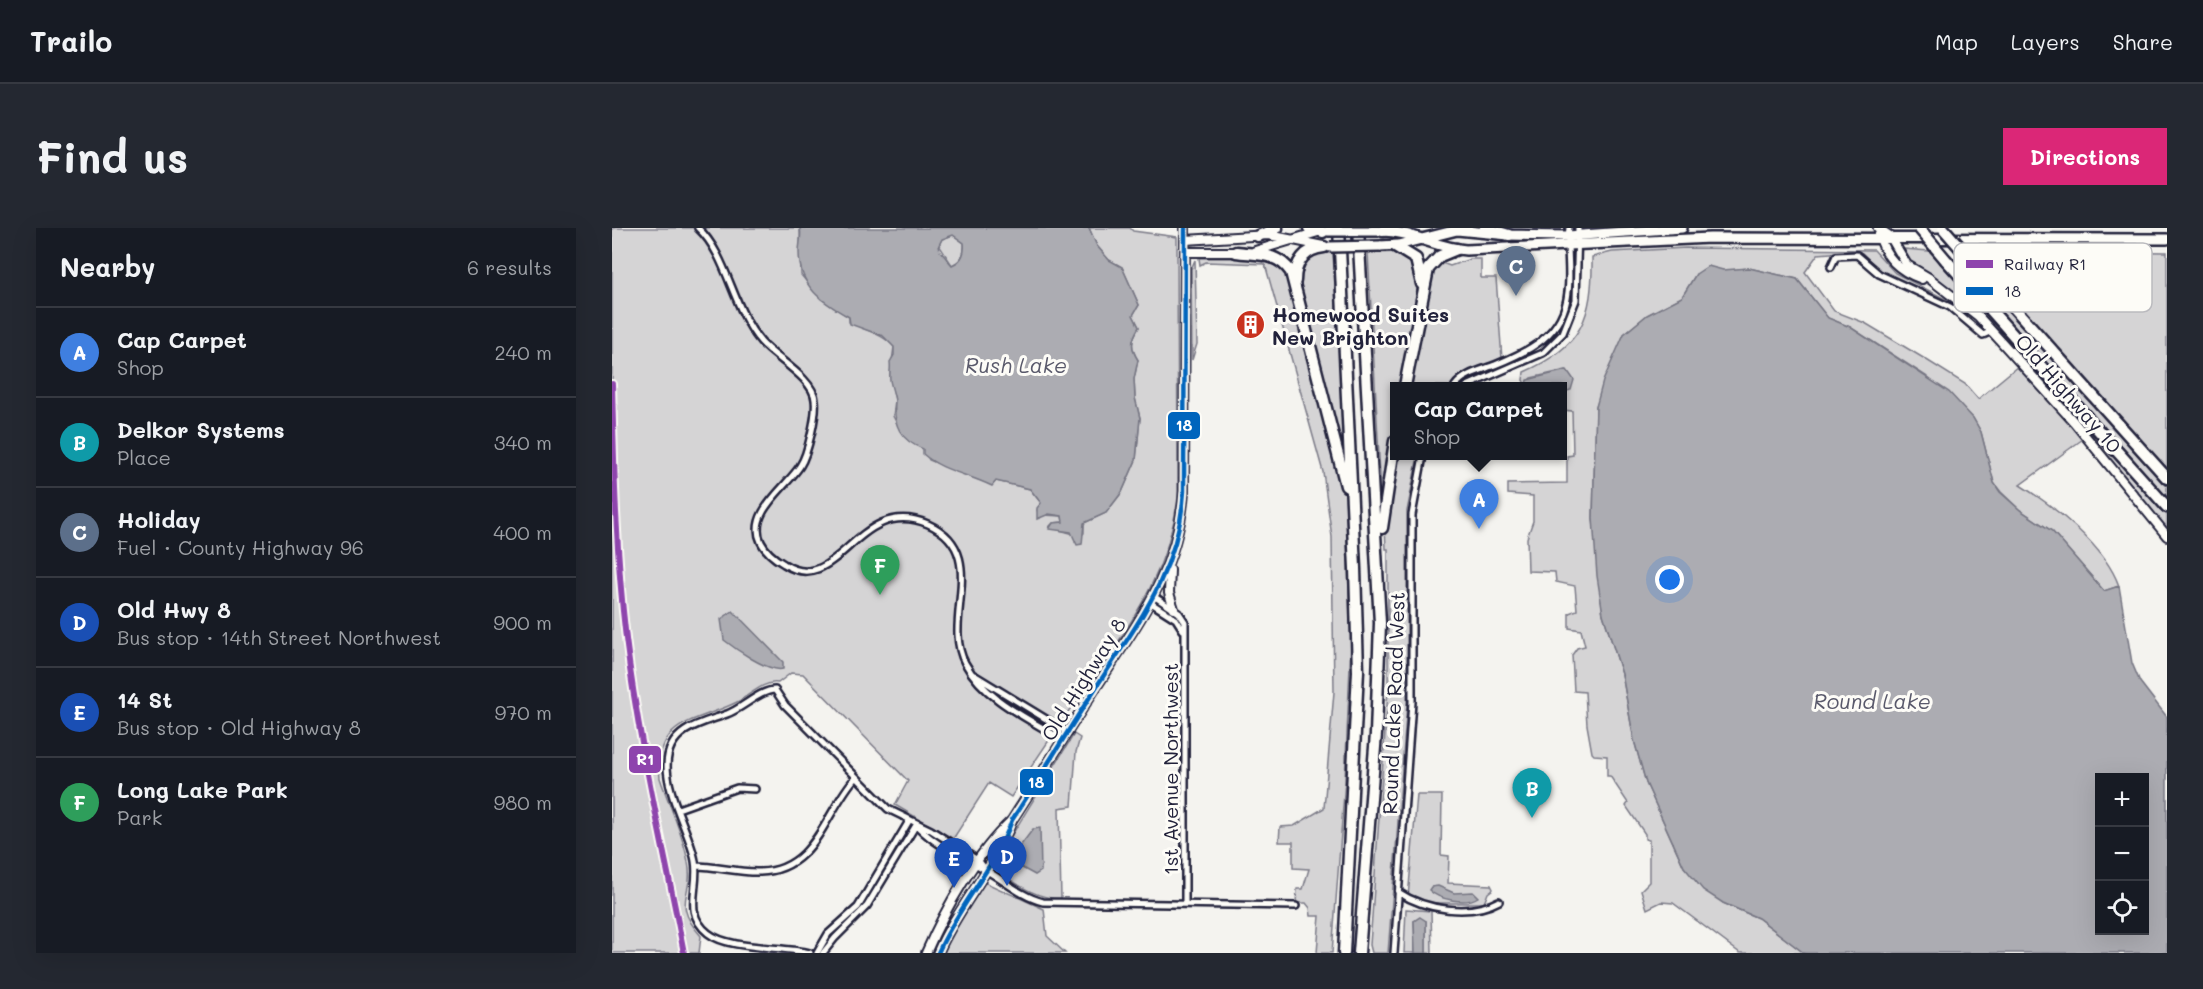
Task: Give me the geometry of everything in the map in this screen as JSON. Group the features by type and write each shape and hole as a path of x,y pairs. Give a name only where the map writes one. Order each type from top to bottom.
{"highway":[{"path":"1258,236 1277,228"},
{"path":"1309,228 1323,232"},
{"path":"1339,228 1353,528 1357,705 1344,953"},
{"path":"1358,228 1379,582"},
{"path":"1485,228 1509,235"},
{"path":"1919,228 1954,269"},
{"path":"1943,228 1956,243"},
{"path":"1395,246 1416,259 1422,281 1422,296"},
{"path":"1296,286 1300,260 1307,252 1324,247"},
{"path":"1406,382 1428,269 1445,253 1457,249"},
{"path":"1236,252 1278,258 1291,272 1340,455 1353,528"},
{"path":"1993,312 2167,507"},
{"path":"2018,312 2167,478"},
{"path":"1361,953 1378,706 1379,582 1383,513 1392,460"}],"main road":[{"path":"1324,247 1395,246 1457,230 1509,235 1682,228"},
{"path":"1323,232 1384,230 1408,234 1457,249 1568,247 1710,238 2167,239"}],"street":[{"path":"698,228 713,246 736,303 755,334 807,382 815,396 815,408 804,458 761,516 758,528 761,543 770,554 789,567 811,570 836,559 860,535 881,522 907,519 938,530 953,545 962,567 958,643 962,658 973,674 999,700 1064,741"},
{"name":"Old Highway 8","path":"926,953 935,933 977,864 996,836 1012,820 1153,600 1170,563 1181,525 1184,491 1185,228"},
{"name":"Old Highway 10","path":"1877,228 1887,255 1898,267 1935,283"},
{"name":"Old Highway 10","path":"1877,228 1892,239 1904,262 1954,296"},
{"path":"1185,252 1259,251 1309,233 1323,232"},
{"path":"1462,382 1472,374 1518,355 1542,342 1563,311 1568,293 1568,232"},
{"path":"1476,382 1488,375 1522,364 1554,344 1570,318 1576,300 1579,232"},
{"path":"1185,240 1258,236 1294,238 1324,247"},
{"path":"1831,267 1836,256 1857,255 1879,274 1954,310"},
{"path":"1956,312 1983,335 1992,331"},
{"name":"Old Highway 10","path":"1972,312 2074,422 2167,536"},
{"path":"1518,355 1522,364"},
{"name":"Round Lake Road West","path":"1394,953 1412,702 1411,533 1414,498 1422,460"},
{"path":"1170,563 1169,592 1174,609"},
{"path":"1153,600 1174,609"},
{"name":"1st Avenue Northwest","path":"1153,600 1176,619 1185,634"},
{"name":"1st Avenue Northwest","path":"1174,609 1183,618 1185,634 1185,904"},
{"path":"973,674 1069,733"},
{"path":"810,953 728,941 710,935 698,923 692,906 696,866 666,769 669,751 675,740 690,728 739,710 774,690 888,809 916,825 931,830 977,864 1030,898 1053,904 1296,906"},
{"path":"999,700 1004,693"},
{"path":"1024,717 1029,709"},
{"path":"696,866 759,872 791,864 816,841 844,790 856,777"},
{"path":"678,809 737,788 755,789"},
{"name":"Old Highway 8","path":"938,953 1005,841 1012,820"},
{"path":"817,953 828,934 858,907 909,821"},
{"path":"916,825 928,837 977,864"},
{"path":"824,953 835,938 860,916 916,825"},
{"path":"948,849 952,844"},
{"path":"867,892 874,896"},
{"path":"1398,892 1426,907 1485,908 1498,901"}],"shaded area":[{"path":"612,228 800,228 801,275 821,299 849,317 849,322 879,335 894,347 890,375 895,400 893,416 903,435 924,449 929,460 992,485 996,481 1030,489 1041,503 1037,510 1040,518 1042,515 1062,516 1063,522 1053,523 1049,527 1074,534 1075,542 1084,533 1084,523 1106,513 1122,492 1136,460 1140,418 1135,398 1134,379 1138,360 1133,344 1139,327 1133,315 1139,305 1122,267 1109,260 1097,246 1089,228 1130,228 1133,231 1177,237 1178,497 1173,526 1155,577 1143,601 1084,694 1072,706 1011,797 989,783 953,839 895,805 908,781 803,674 791,673 778,683 762,686 737,702 682,725 671,733 664,744 660,759 660,778 686,851 689,883 685,906 692,924 701,936 699,953 612,953"},
{"path":"953,235 964,243 964,247 960,259 952,265 939,245 942,239"},
{"path":"1686,248 1874,250 1895,273 1947,300 1880,271 1862,253 1856,251 1818,254 1805,272 1834,311 1865,323 1925,359 1965,384 1978,399 2018,366 2083,439 2020,485 2063,516 2103,556 2119,586 2104,591 2052,531 2020,510 1994,483 1981,432 1973,418 1926,376 1850,327 1828,318 1797,279 1749,268 1696,274 1682,297 1648,315 1624,334 1596,407 1593,518 1603,614 1622,674 1634,740 1646,783 1684,867 1723,903 1758,918 1804,953 1740,953 1673,903 1661,902 1647,909 1641,890 1649,882 1649,840 1645,839 1645,834 1626,806 1628,803 1610,776 1607,776 1607,756 1592,753 1585,692 1574,691 1572,655 1577,648 1585,646 1581,630 1569,628 1569,613 1577,610 1575,586 1556,582 1555,572 1528,571 1527,538 1533,521 1533,496 1508,494 1508,484 1567,483 1567,456 1573,455 1572,411 1567,410 1566,370 1531,378 1527,382 1523,380 1524,372 1559,352 1580,328 1590,297 1592,257 1612,252"},
{"path":"1904,249 1929,251 1954,277 1954,292 1933,275 1910,262"},
{"path":"1401,252 1411,260 1418,284 1402,382 1390,382 1390,452 1381,493 1368,253"},
{"path":"2152,252 2167,252 2167,470 2025,312 2152,312"},
{"path":"1319,253 1333,253 1344,441 1339,442 1300,282 1304,264 1310,257"},
{"path":"1199,258 1268,258 1287,273 1345,487 1351,643 1345,780 1332,953 1317,953 1320,916 1311,916 1310,908 1306,903 1296,903 1297,889 1303,889 1309,869 1293,868 1293,842 1279,842 1280,827 1294,826 1324,808 1334,692 1332,537 1323,472 1265,264 1206,262 1200,265"},
{"path":"1470,259 1481,259 1481,278 1496,278 1502,359 1464,375 1455,382 1408,382 1432,272 1439,262 1450,266"},
{"path":"1195,260 1197,344 1192,360 1191,269"},
{"path":"1980,312 1985,312 2111,456 2115,457 2167,515 2167,529 2075,418"},
{"path":"2000,312 2010,312 2167,486 2167,499"},
{"path":"1394,460 1417,460 1407,511 1407,703 1388,953 1372,953 1370,945 1388,690 1388,549 1386,549 1385,525"},
{"path":"1074,734 1080,738 1076,752 1072,806 1059,808 1061,899 1034,893 995,870 994,864"},
{"path":"1417,795 1442,795 1441,855 1449,856 1448,883 1491,885 1493,889 1488,893 1484,903 1426,903 1408,898"},
{"path":"984,882 1044,909 1047,936 1065,953 944,953 952,932"},
{"path":"1406,909 1431,911 1432,953 1426,953 1426,921 1414,921 1415,953 1404,953"}],"water":[{"name":"Rush Lake","path":"800,228 1089,228 1097,246 1109,260 1122,267 1139,305 1133,315 1139,327 1132,344 1138,360 1134,379 1135,398 1140,418 1136,460 1122,492 1106,513 1084,523 1082,544 1077,545 1071,532 1049,529 1053,523 1063,522 1062,516 1049,514 1037,519 1037,508 1041,503 1030,489 996,481 992,486 947,468 930,460 923,454 923,449 904,436 895,418 895,400 890,380 890,362 894,355 894,347 883,336 850,324 849,317 814,292 803,275 800,264","holes":["953,235 964,243 962,256 952,265 940,251 939,245 942,239"]},
{"name":"Round Lake","path":"1708,266 1723,270 1749,268 1797,279 1828,318 1850,327 1949,392 1973,418 1981,432 1994,483 2000,492 2020,510 2052,531 2104,591 2119,586 2132,663 2140,682 2167,717 2167,953 1804,953 1758,918 1723,903 1703,890 1684,867 1646,783 1634,740 1622,674 1603,614 1597,576 1593,518 1596,407 1603,381 1624,334 1647,315 1682,297 1696,274"},
{"path":"1567,370 1574,380 1571,390 1567,391 1567,382 1527,382 1527,380"},
{"path":"733,611 783,662 783,669 761,664 724,640 721,619"},
{"path":"1040,828 1041,871 1035,875 1013,863 1012,857 1033,829"},
{"path":"1438,886 1454,893 1473,892 1478,897 1467,901 1446,899 1429,890 1431,887"},
{"path":"1420,917 1426,921 1426,953 1415,953 1414,921"}],"rail line":[{"name":"R1","path":"612,384 618,544 631,679 684,953"}],"transit line":[{"name":"18","path":"938,953 1005,838 1012,820 1140,619 1165,572 1174,547 1184,491 1185,228"}],"place":[{"name":"Holiday","path":"1516,296"},
{"name":"Homewood Suites New Brighton","path":"1251,325"},
{"name":"Cap Carpet","path":"1479,529"},
{"name":"Long Lake Park","path":"880,595"},
{"name":"Delkor Systems","path":"1532,818"},
{"name":"Old Hwy 8","path":"1007,886"},
{"name":"14 St","path":"954,888"}]}
